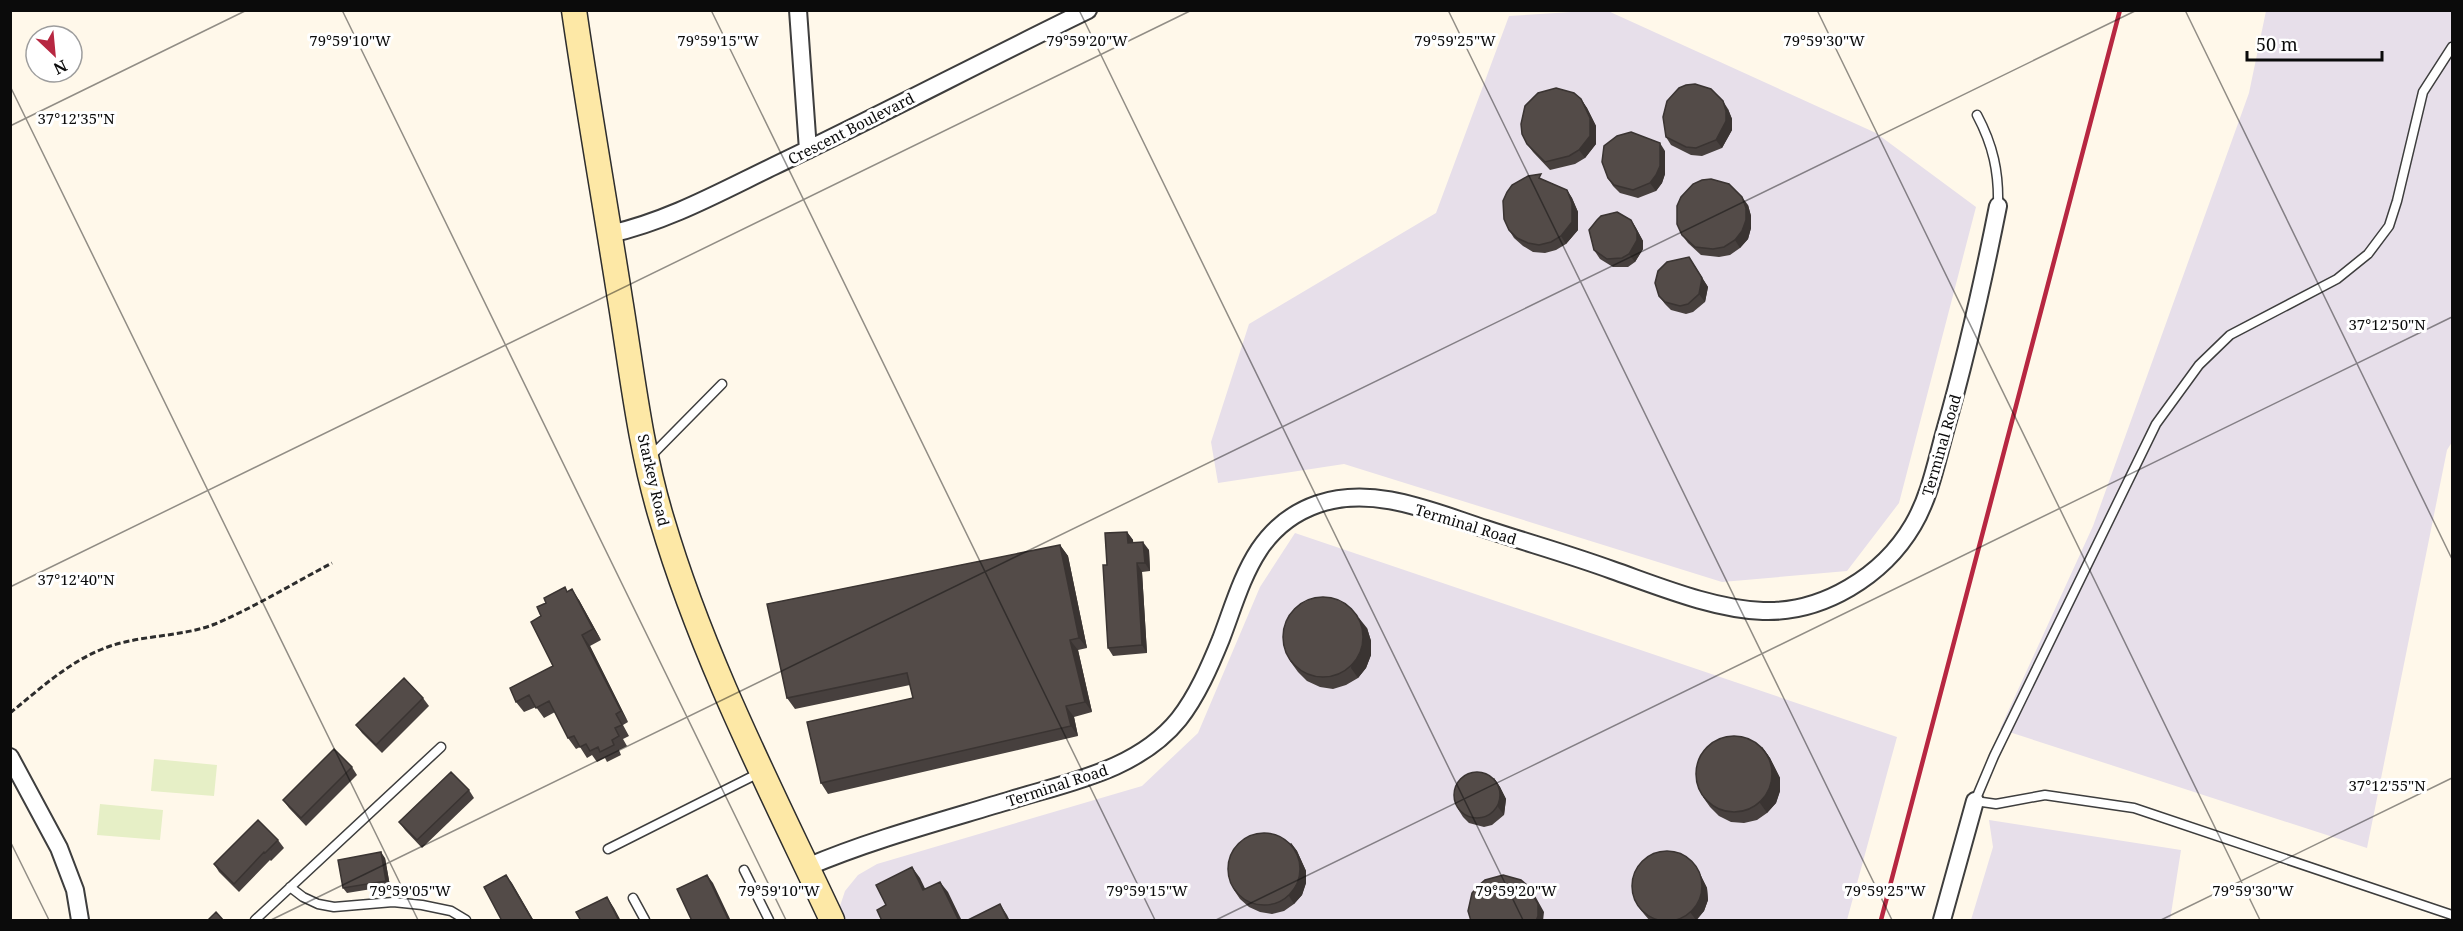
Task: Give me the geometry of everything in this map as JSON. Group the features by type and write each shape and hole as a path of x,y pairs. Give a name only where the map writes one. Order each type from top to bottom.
{"main road":[{"name":"Starkey Road","path":"574,10 647,459 661,518 679,575 728,697 832,921"}],"street":[{"path":"798,10 808,150"},
{"name":"Crescent Boulevard","path":"610,234 637,228 667,217 808,150 1067,16 1088,10"},
{"name":"Terminal Road","path":"807,867 849,849 1103,771 1143,751 1165,734 1180,717 1201,682 1221,638 1243,577 1256,554 1292,517 1313,506 1335,499 1376,497 1420,509 1687,596 1743,609 1790,610 1815,604 1839,594 1886,560 1904,538 1926,500 1978,306 1998,206"},
{"path":"10,757 59,848 75,890 80,921"},
{"path":"1942,921 1975,801"}],"lane":[{"path":"2452,46 2423,92 2397,201 2389,226 2377,244 2368,255 2337,279 2230,334 2199,365 2156,424 1994,756 1975,801 1996,804 2045,795 2134,808 2452,915"},
{"path":"1977,115 1996,159 1999,182 1998,206"},
{"path":"647,459 722,384"},
{"path":"255,921 441,747"},
{"path":"608,849 763,771"},
{"path":"744,870 769,921"},
{"path":"290,886 303,897 318,904 334,907 393,902 422,905 451,910 466,921"},
{"path":"633,898 645,921"}],"path":[{"path":"10,713 60,672 98,650 124,642 189,631 214,624 333,563"}],"shaded area":[{"path":"1608,11 1876,133 1976,207 1899,503 1847,571 1722,582 1344,464 1218,483 1211,442 1249,324 1436,213 1509,16"},
{"path":"2266,11 2452,11 2452,442 2447,450 2367,848 2000,729 2093,526 2249,93"},
{"path":"1295,533 1897,737 1847,920 846,920 840,906 845,891 858,875 877,864 1142,786 1198,733 1260,587"},
{"path":"1989,820 2181,850 2170,920 1971,920 1993,847"}],"green space":[{"path":"154,759 217,765 214,796 151,791"},
{"path":"100,804 163,810 160,840 97,835"}],"building":[{"path":"1695,84 1711,89 1723,101 1726,111 1726,121 1716,140 1696,148 1686,147 1666,137 1663,117 1667,101 1679,88"},
{"path":"1556,88 1574,93 1581,99 1590,118 1590,136 1579,150 1569,156 1545,162 1527,144 1522,134 1521,124 1525,106 1538,93"},
{"path":"1631,132 1660,143 1660,166 1656,175 1650,183 1633,190 1614,185 1608,178 1602,162 1604,146 1617,136"},
{"path":"1541,174 1539,178 1567,190 1572,203 1572,222 1561,236 1539,245 1517,238 1509,230 1504,219 1503,201 1512,185 1528,176"},
{"path":"1711,179 1729,184 1742,197 1746,208 1746,220 1735,240 1724,247 1713,249 1695,247 1682,235 1677,224 1677,206 1681,197 1693,184"},
{"path":"1617,212 1631,220 1637,232 1637,240 1629,254 1622,258 1607,259 1594,250 1589,230 1601,216"},
{"path":"1689,257 1702,278 1699,294 1688,304 1680,306 1665,302 1659,296 1655,283 1658,271 1667,262"},
{"path":"1127,532 1128,543 1143,542 1145,563 1137,563 1142,645 1108,648 1103,565 1107,565 1105,533"},
{"path":"1060,545 1079,638 1070,640 1085,702 1066,706 1071,726 821,783 807,722 913,698 907,673 787,698 767,604"},
{"path":"565,587 567,592 572,589 593,629 582,635 621,711 616,714 622,725 615,728 619,736 612,740 614,745 600,752 598,747 590,751 586,744 580,747 574,736 568,738 549,701 536,708 529,695 516,702 510,688 553,666 531,622 541,616 537,607 546,603 544,598"},
{"path":"1323,597 1338,600 1351,609 1360,622 1363,637 1360,652 1351,665 1338,674 1323,677 1308,674 1295,665 1286,652 1283,637 1286,622 1295,609 1308,600"},
{"path":"404,678 423,698 376,745 356,725"},
{"path":"1734,736 1749,739 1761,747 1769,759 1772,774 1769,789 1761,801 1749,809 1734,812 1719,809 1707,801 1699,789 1696,774 1699,759 1707,747 1719,739"},
{"path":"334,749 352,767 301,818 283,800"},
{"path":"451,772 469,790 417,840 399,822"},
{"path":"1477,772 1493,779 1500,795 1493,811 1477,818 1461,811 1454,795 1461,779"},
{"path":"258,820 278,840 234,884 214,864"},
{"path":"1271,833 1290,843 1298,855 1300,869 1298,883 1290,895 1278,903 1257,905 1238,895 1230,883 1228,862 1238,843 1250,835"},
{"path":"1667,851 1686,857 1696,867 1702,886 1696,905 1686,915 1667,921 1648,915 1638,905 1632,886 1638,867 1648,857"},
{"path":"381,852 386,881 343,888 338,860"},
{"path":"912,867 923,890 940,882 959,921 882,921 877,910 886,905 876,885"},
{"path":"506,875 533,921 502,921 484,887"},
{"path":"707,875 729,921 692,921 677,889"},
{"path":"1503,875 1521,880 1528,886 1538,904 1536,921 1471,921 1468,911 1472,893 1485,880"},
{"path":"607,897 619,921 581,921 576,912"},
{"path":"1000,904 1008,921 966,921"},
{"path":"216,912 224,921 207,921"}],"railway":[{"path":"1881,920 2120,10"}]}
